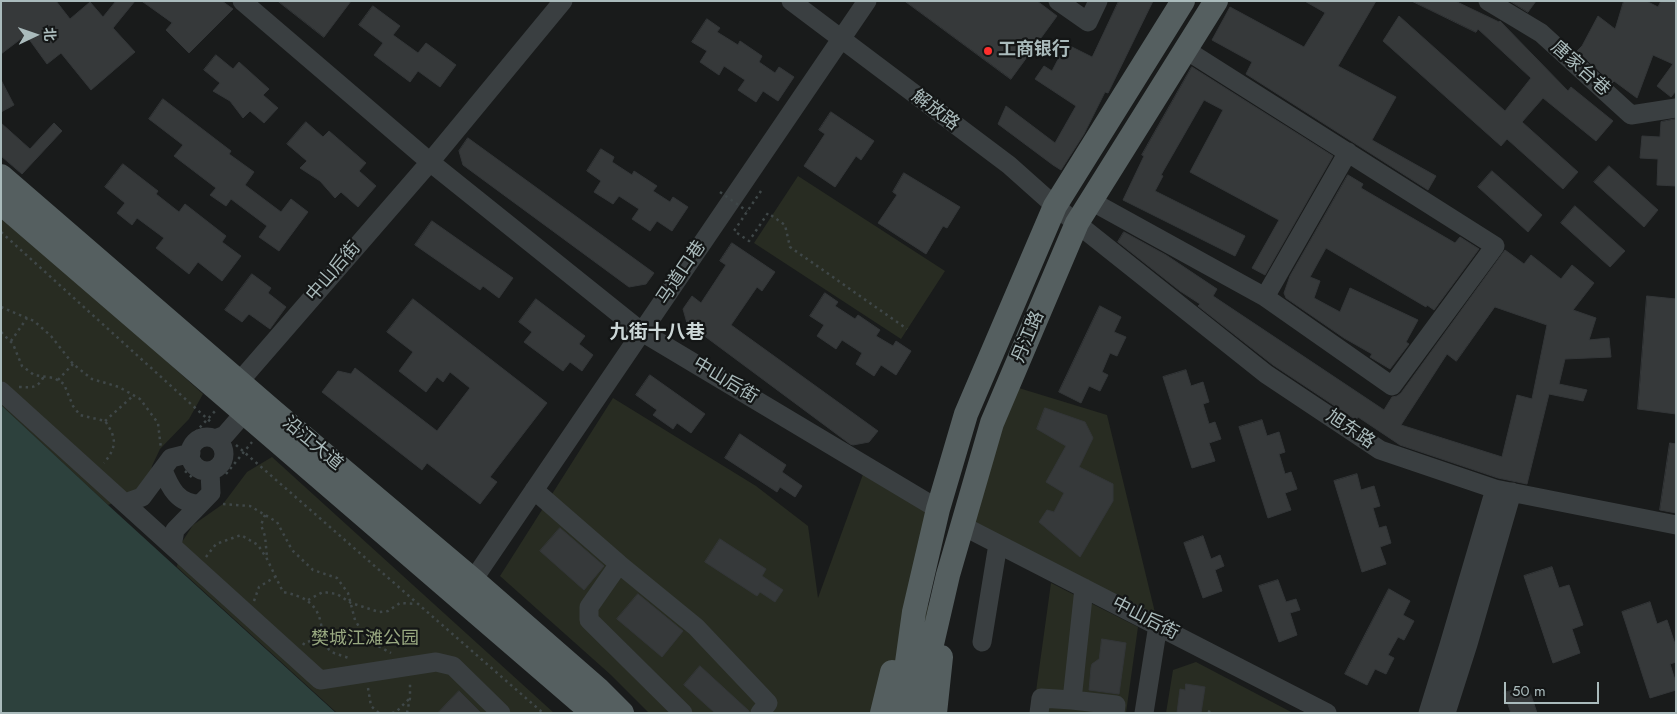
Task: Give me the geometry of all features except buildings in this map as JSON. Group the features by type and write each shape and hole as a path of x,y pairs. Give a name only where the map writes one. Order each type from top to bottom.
{"main road":[{"name":"丹江路","path":"909,710 914,612 938,509 966,414 1055,206 1183,1"},
{"name":"丹江路","path":"909,710 943,598 992,423 1078,223 1216,1"},
{"name":"沿江大道","path":"1,176 233,389 245,412 592,713"},
{"name":"沿江大道","path":"1,202 473,580 591,683 622,713"}],"street":[{"name":"中山后街","path":"242,1 430,162 642,332 938,509"},
{"path":"430,162 563,1"},
{"name":"解放路","path":"791,1 840,40 1008,165 1055,206 1078,223"},
{"name":"马道口巷","path":"473,580 867,1"},
{"path":"1058,1 1088,22 1098,1"},
{"name":"唐家台巷","path":"1488,1 1541,33 1631,115 1676,108"},
{"path":"1091,201 1264,297 1392,386 1495,246 1186,50"},
{"path":"1264,297 1348,152"},
{"name":"中山后街","path":"233,389 430,162"},
{"name":"旭东路","path":"1078,223 1266,374 1380,450 1503,490 1676,525"},
{"path":"4,394 320,680 436,662 453,666 501,713"},
{"path":"220,440 245,412"},
{"path":"125,503 142,497 167,464 190,446 192,448 199,440 204,438 220,440"},
{"path":"190,446 191,458 197,467 201,470 210,471 217,468 224,459 220,440"},
{"path":"167,464 168,483 175,493 190,504 205,498"},
{"path":"172,546 175,530 205,498 210,471"},
{"path":"534,490 619,564 696,627 768,703 760,713"},
{"path":"1428,713 1503,490"},
{"path":"1446,713 1468,644 1503,490"},
{"name":"中山后街","path":"963,526 1327,713"},
{"path":"982,642 998,544"},
{"path":"619,564 589,607 589,620 683,713"},
{"path":"1072,700 1084,588"},
{"path":"1144,713 1158,625"},
{"path":"1039,713 1041,698 1116,705 1115,713"}],"path":[{"path":"761,191 734,231 749,241 768,212 785,225 790,247 907,329"},
{"path":"720,192 747,212"},
{"path":"1,232 208,420 220,440 244,452 543,713"},
{"path":"1,308 34,321 51,336 73,364 92,379 119,386 140,399 158,423 160,449 167,464 205,498 223,504 250,506 277,522 292,550 313,570 337,578 348,594 355,620 367,640 411,666 410,698 407,713"},
{"path":"11,342 28,318"},
{"path":"1,332 11,342 22,366 34,375 58,380 64,384 80,415 105,420 113,433 114,452 95,476"},
{"path":"58,380 73,364"},
{"path":"4,394 16,387 31,388 41,383 44,376"},
{"path":"190,446 233,389"},
{"path":"105,420 134,395"},
{"path":"205,498 263,428"},
{"path":"265,515 261,525 265,536 267,559"},
{"path":"199,571 216,544 241,534 258,545 283,592 300,595 313,605 321,622 322,639 332,651 360,663 367,673 371,706 379,713"},
{"path":"252,618 259,587 275,577"},
{"path":"307,601 323,592 337,594 351,603 378,612 388,611 400,603 418,604"},
{"path":"392,713 396,712 410,698"}],"green space":[{"path":"798,176 945,271 901,339 754,243"},
{"path":"1,211 203,394 189,419 160,449 152,466 151,475 134,494 108,505 1,405"},
{"path":"1009,385 1107,415 1158,625 963,526"},
{"path":"613,398 756,486 808,526 818,598 866,466 938,509 915,612 943,598 935,713 649,713 611,675 500,576"},
{"name":"樊城江滩公园","path":"272,457 554,713 337,713 177,567 180,545 193,525 223,504 247,472"},
{"path":"1051,583 1138,627 1126,713 1033,713"},
{"path":"1196,662 1293,713 1166,713 1173,670"}],"shaded area":[{"path":"1,405 108,505 336,713 1,713"}],"place":[{"name":"工商银行","path":"988,51"}],"district":[{"name":"九街十八巷","path":"657,333"}]}
